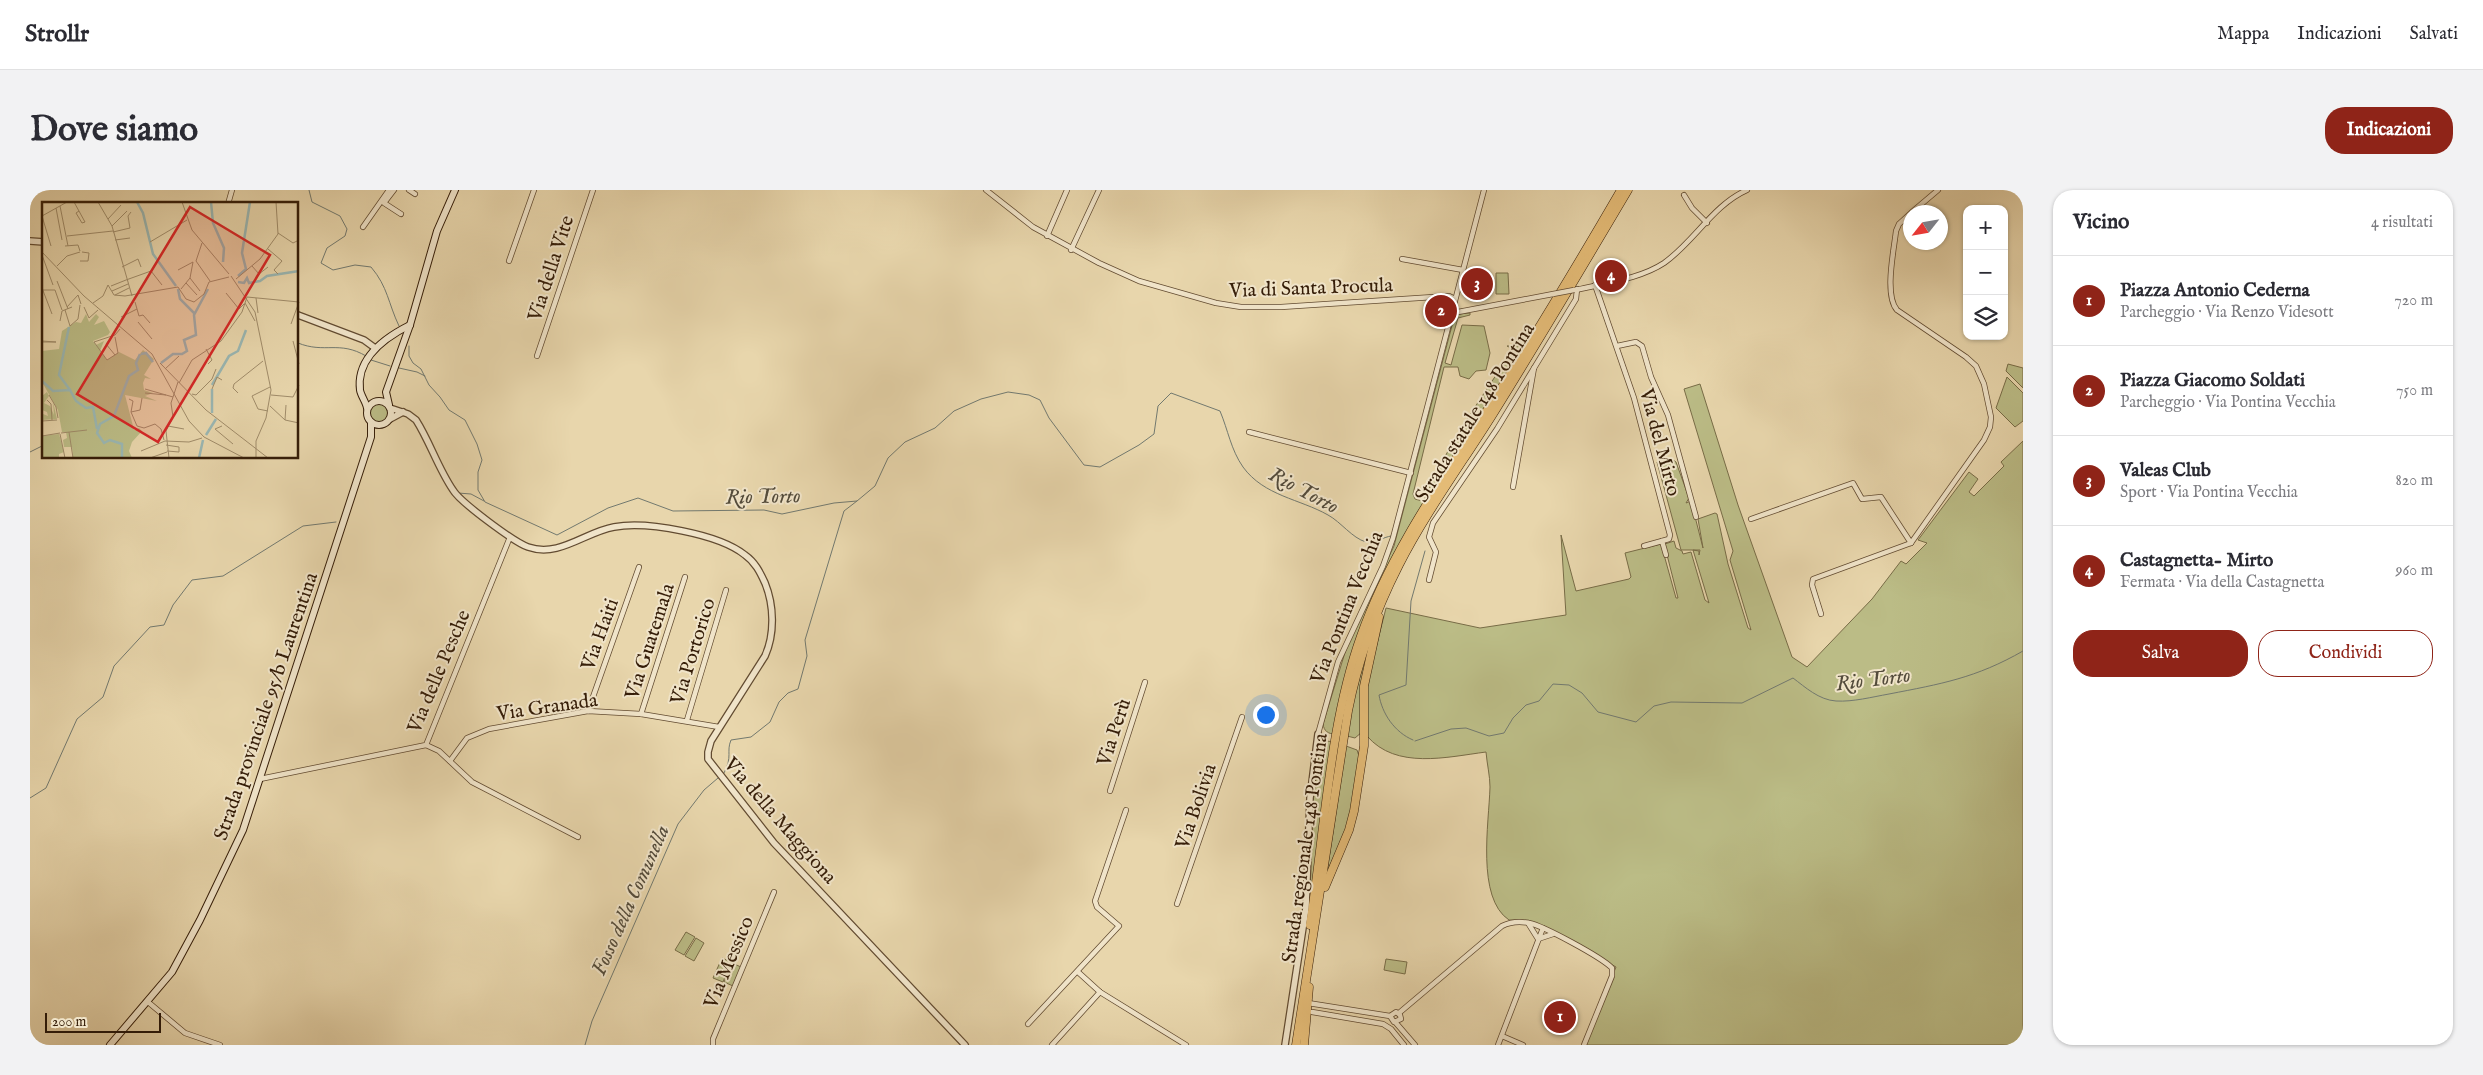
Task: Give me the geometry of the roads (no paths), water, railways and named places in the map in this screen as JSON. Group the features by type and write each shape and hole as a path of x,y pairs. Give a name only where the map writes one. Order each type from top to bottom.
{"highway":[{"name":"Strada statale 148 Pontina","path":"1357,658 1374,602 1621,190"},
{"name":"Strada statale 148 Pontina","path":"1412,536 1539,340 1628,190"},
{"name":"Strada statale 148 Pontina","path":"1357,658 1406,547"},
{"path":"1316,918 1328,878 1353,815 1364,746 1364,686 1383,597"},
{"name":"Strada regionale 148 Pontina","path":"1291,1045 1339,746 1357,658"},
{"name":"Strada regionale 148 Pontina","path":"1296,1045 1316,918 1339,746"},
{"path":"1304,1045 1310,1013 1308,1003 1310,955"}],"main road":[{"path":"367,408 386,392 410,325 434,239 455,190"},
{"path":"390,406 363,396 360,384 366,365 375,348 392,335 410,325"},
{"path":"386,392 390,406 390,419"},
{"name":"Strada provinciale 95/b Laurentina","path":"110,1045 172,972 200,920 244,827 371,437 370,422 367,417 367,408 363,396"},
{"name":"Strada provinciale 95/b Laurentina","path":"371,437 381,425 390,419"},
{"path":"370,422 381,425"}],"street":[{"path":"363,227 389,190"},
{"path":"394,190 384,203 401,214"},
{"path":"409,190 415,194"},
{"path":"509,261 534,190"},
{"name":"Via della Vite","path":"537,356 593,190"},
{"name":"Via di Santa Procula","path":"986,190 1022,219 1071,250 1139,281 1228,306 1292,306 1449,296 1456,299"},
{"path":"1047,236 1067,190"},
{"path":"1071,250 1099,190"},
{"name":"Via Pontina Vecchia","path":"1284,1045 1306,908 1310,798 1318,734 1341,656 1391,545 1484,190"},
{"path":"1452,311 1458,312 1576,290 1638,274 1657,267 1677,252 1730,200 1747,190"},
{"path":"1920,205 1938,190"},
{"path":"1684,195 1692,208 1707,223"},
{"path":"1821,614 1812,584 1814,579 1911,543 1985,438 1991,420 1984,384 1974,364 1897,310 1892,302 1890,290 1896,231 1903,220"},
{"path":"1402,259 1463,270"},
{"name":"Via del Mirto","path":"1595,285 1638,410 1670,535 1669,539 1662,541"},
{"path":"1430,580 1436,552 1429,537 1432,523 1497,429 1576,299 1576,290"},
{"path":"299,315 364,340 375,348"},
{"name":"Via del Mirto","path":"1617,346 1636,342 1642,346 1651,377 1669,419 1696,517"},
{"path":"1513,487 1535,364"},
{"name":"Via della Maggiona","path":"390,406 411,415 418,423 454,492 510,537 530,548 549,550 615,526 654,526 674,529 729,546 750,559 760,572 769,597 772,621 771,641 765,656 719,727 708,752 708,759 777,846 965,1045"},
{"path":"390,419 403,412"},
{"path":"1250,432 1411,473"},
{"path":"1751,519 1853,483 1862,500 1881,498 1911,543"},
{"name":"Via delle Pesche","path":"260,779 426,745 510,537"},
{"path":"1644,546 1662,541 1666,555"},
{"name":"Via Haiti","path":"588,711 639,567"},
{"name":"Via Guatemala","path":"640,714 685,577"},
{"name":"Via Portorico","path":"686,720 726,590"},
{"name":"Via Perù","path":"1110,791 1145,682"},
{"name":"Via Granada","path":"450,761 467,738 489,729 588,711 640,714 686,720 719,727"},
{"name":"Via Bolivia","path":"1177,904 1242,717"},
{"path":"426,745 437,750 472,782 578,837"},
{"path":"1028,1024 1119,926 1097,907 1095,901 1126,810"},
{"name":"Via Messico","path":"713,1045 713,1039 774,892"},
{"path":"1308,1003 1390,1016 1393,1013 1399,1013 1502,926 1512,922 1528,923 1554,934 1612,969 1612,976 1584,1045"},
{"path":"1528,923 1538,939"},
{"path":"1498,1045 1543,928"},
{"path":"1538,939 1554,934"},
{"path":"1078,972 1100,992 1186,1045"},
{"path":"1052,1045 1100,992"},
{"path":"148,1002 185,1033 220,1045"},
{"path":"1310,1013 1324,1006"},
{"path":"1310,1013 1383,1024 1404,1045"},
{"path":"1396,1023 1401,1019 1399,1013"},
{"path":"1390,1016 1391,1020 1396,1023 1415,1045"},
{"path":"1502,1036 1523,1045"}],"waterway":[{"name":"Rio Torto","path":"309,190 312,202 340,216 347,229 345,236 327,248 321,263 333,270 355,265 371,267 381,281 399,326"},
{"path":"299,343 316,347 348,349 366,356"},
{"name":"Rio Torto","path":"409,346 409,356 413,363 421,369 429,385 449,410 465,420 477,444 482,460 478,472 478,490 485,502 557,535 608,508 638,498 673,511 764,510 782,514 834,503 857,501 875,486 888,458 905,442 935,428 954,411 981,399 1008,392 1029,395 1040,400 1049,418 1084,465 1100,467 1139,445 1154,434 1158,406 1171,393 1220,411 1239,460 1252,477 1261,484 1272,491 1328,515 1361,540 1371,542 1391,536"},
{"path":"371,360 390,366"},
{"path":"399,368 425,376"},
{"path":"30,452 42,446"},
{"path":"458,493 471,494 484,501"},
{"name":"Fosso della Comunella","path":"724,773 729,758 731,740 751,737 770,722 779,702 788,693 798,689 807,656 805,640 844,511 857,501"},
{"path":"30,798 46,788 77,719 103,697 114,666 150,627 164,625 173,605 192,580 223,576 303,526 336,522"},
{"name":"Rio Torto","path":"1413,740 1406,737 1390,721 1379,695 1406,685 1411,601 1425,551"},
{"name":"Rio Torto","path":"1415,741 1451,729 1466,728 1489,736 1504,733 1513,718 1526,705 1539,701 1553,684 1569,685 1582,693 1598,712 1636,722 1654,706 1671,702 1742,703 1793,678 1813,693 1830,700 1849,701 1869,698 1958,679 1990,668 2023,651"},
{"name":"Fosso della Comunella","path":"585,1045 592,1021 678,824 704,790 718,778"}],"place":[{"name":"Castagnetta- Mirto","path":"1611,276"},
{"name":"Valeas Club","path":"1477,284"},
{"name":"Piazza Giacomo Soldati","path":"1441,311"},
{"name":"Piazza Antonio Cederna","path":"1560,1017"}]}
